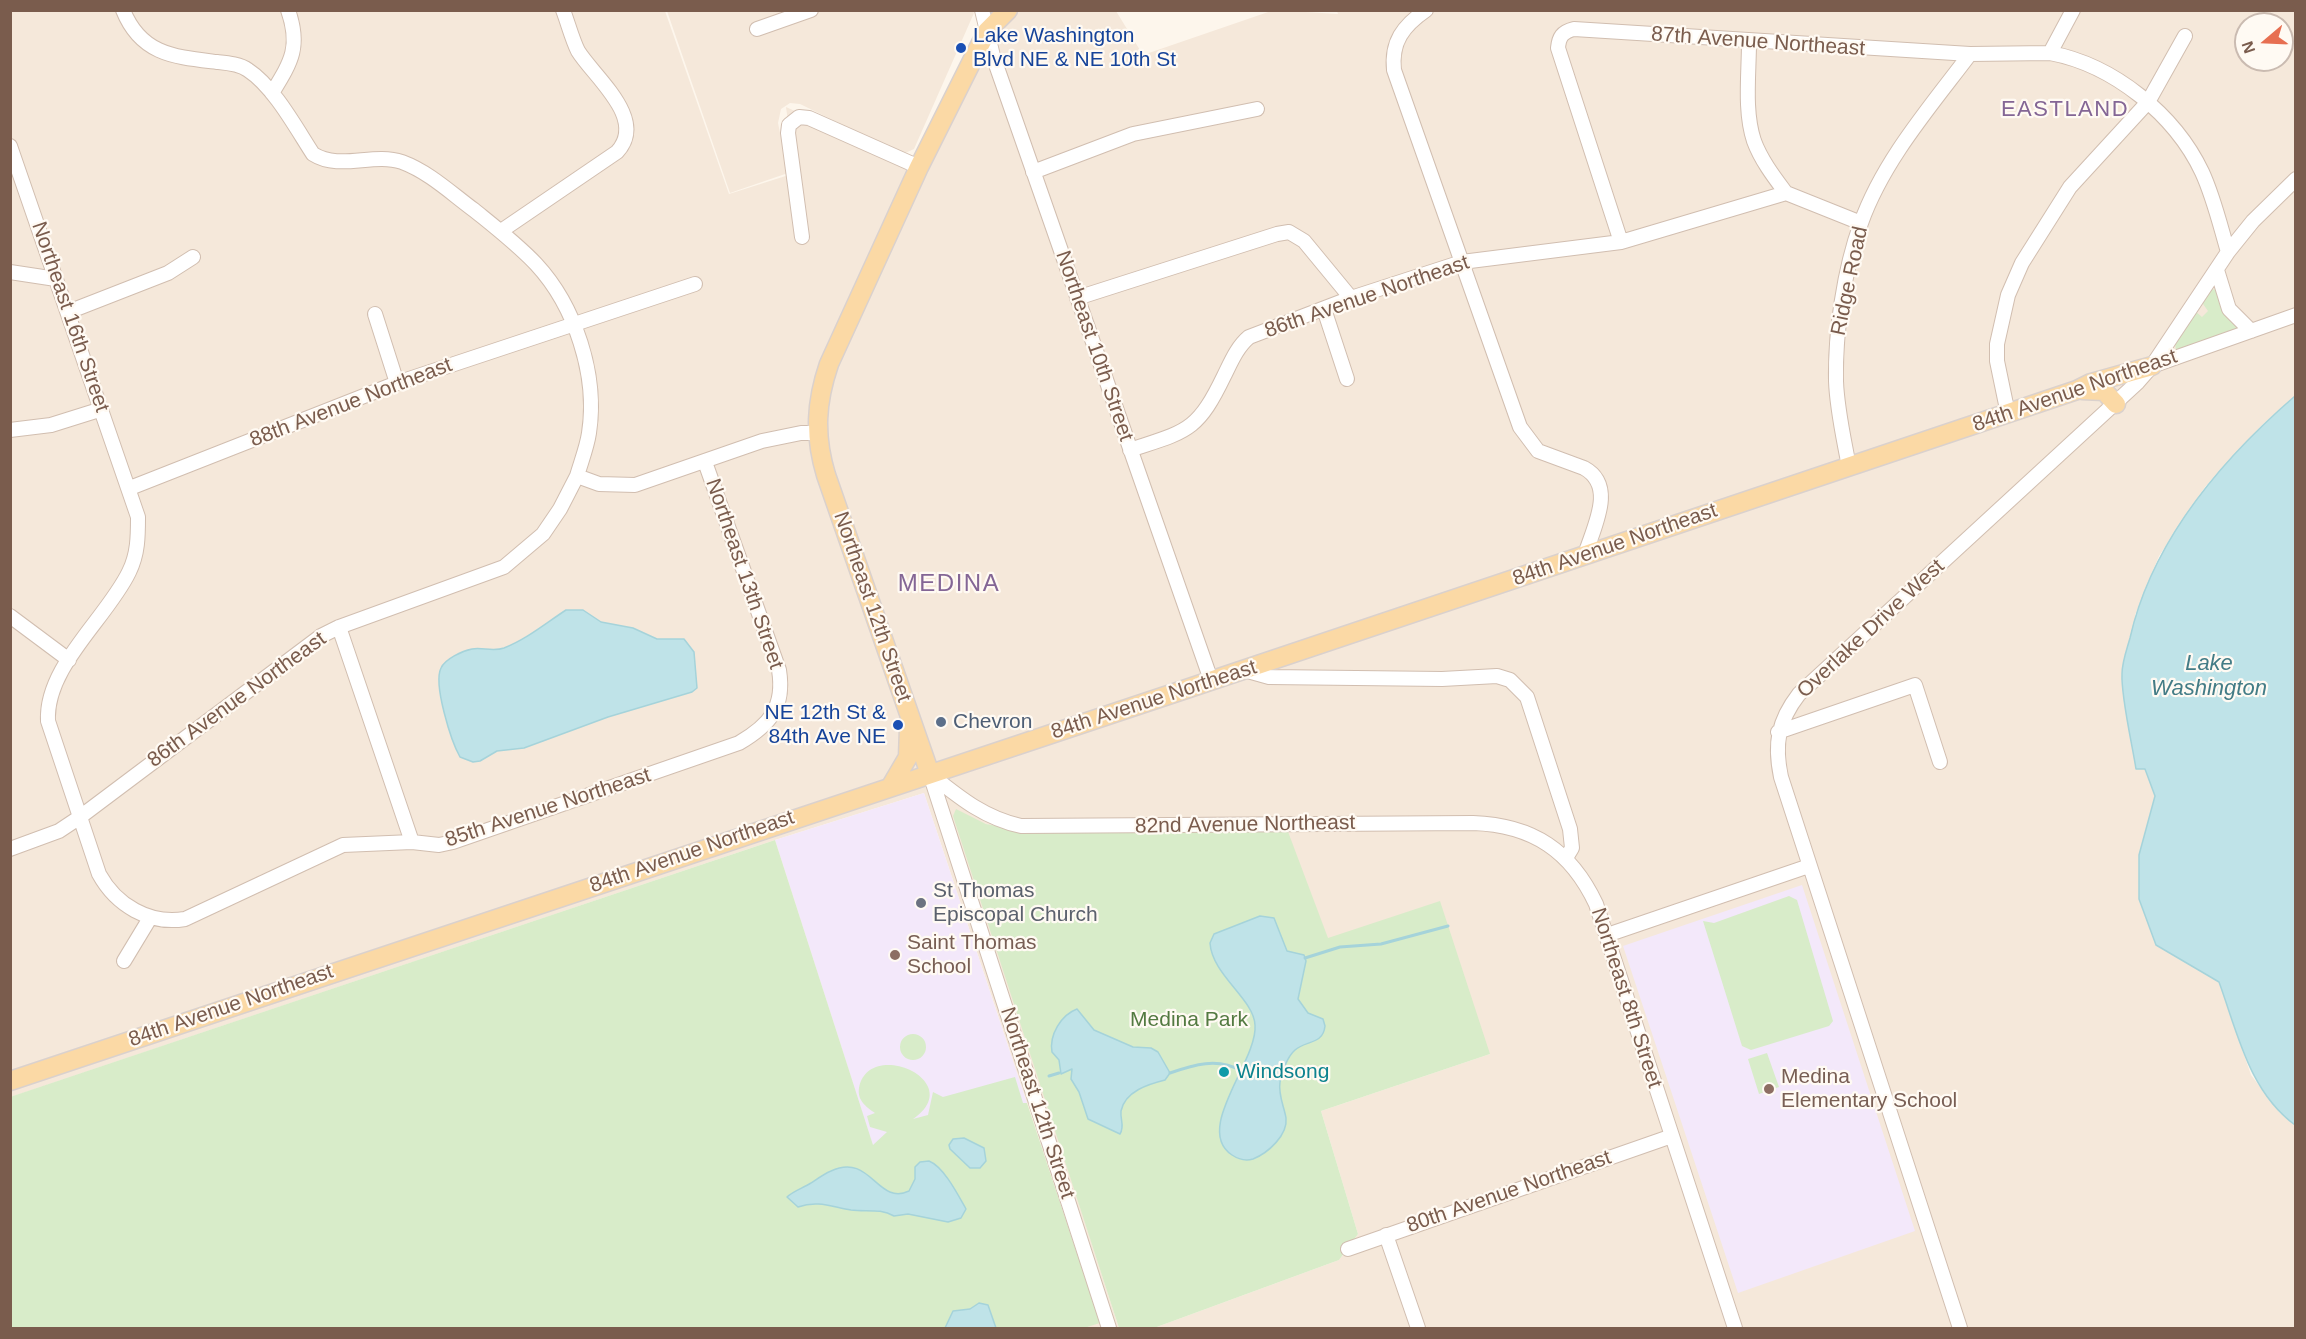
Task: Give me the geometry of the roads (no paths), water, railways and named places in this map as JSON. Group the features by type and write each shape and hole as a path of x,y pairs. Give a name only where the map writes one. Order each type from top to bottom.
{"main road":[{"name":"Northeast 12th Street","path":"930,774 826,475 816,433 820,390 829,364 919,167 996,10"},
{"path":"987,31 1008,10"},
{"name":"84th Avenue Northeast","path":"10,1081 2008,414 2091,383 2152,366"},
{"path":"2077,390 2104,392 2116,404"},
{"path":"891,786 908,757 909,715"}],"street":[{"path":"123,10 136,34 148,46 167,56 233,64 248,70 272,93 289,65 295,47 294,31 288,10"},
{"path":"501,231 618,152 623,146 627,127 618,103 577,49 563,10"},
{"path":"757,29 811,10"},
{"name":"Northeast 10th Street","path":"982,10 987,31 1077,298 1211,681"},
{"path":"1425,10 1401,30 1394,49 1395,70 1524,435 1538,451 1584,468 1591,472 1599,483 1601,501 1585,555"},
{"path":"2050,53 2073,10"},
{"name":"87th Avenue Northeast","path":"1620,242 1558,48 1561,36 1574,29 1749,42 1970,54 2050,53 2064,55 2111,76 2148,102 2171,126 2202,172 2213,199 2228,252"},
{"path":"2008,414 1997,361 1997,344 2008,295 2022,263 2070,187 2148,102 2185,36"},
{"path":"1749,42 1750,125 1761,156 1786,193 1861,223"},
{"name":"Ridge Road","path":"1849,467 1836,383 1836,345 1845,288 1861,223 1910,133 1970,54"},
{"name":"86th Avenue Northeast","path":"10,849 59,831 80,817 321,636 339,627 504,567 543,534 560,509 577,476 589,434 591,408 583,352 574,324 558,293 537,264 501,231 423,172 400,161 322,159 313,154 272,93"},
{"path":"1034,172 1133,134 1257,109"},
{"path":"802,237 788,133 789,125 799,117 809,118 919,167"},
{"name":"Northeast 16th Street","path":"10,146 130,488 138,517 135,558 129,573 69,660 49,700 48,721 99,874 106,886 134,911 150,918"},
{"name":"Overlake Drive West","path":"1960,1329 1781,777 1776,748 1778,732 1788,708 1799,694 2116,404 2152,366 2228,252 2253,221 2295,178"},
{"name":"86th Avenue Northeast","path":"1130,450 1185,430 1198,421 1214,397 1238,349 1249,337 1351,298 1462,262 1620,242 1786,193"},
{"path":"1077,298 1288,232 1304,241 1351,298"},
{"path":"68,312 168,273 193,257"},
{"path":"2217,270 2223,297 2229,309 2251,330"},
{"path":"10,272 56,279"},
{"name":"88th Avenue Northeast","path":"130,488 397,383 695,284"},
{"path":"1324,309 1347,379"},
{"path":"375,314 397,383"},
{"name":"84th Avenue Northeast","path":"2152,366 2295,315"},
{"path":"10,430 51,425 102,409"},
{"path":"577,476 609,486 635,485 762,441 801,433 816,433"},
{"name":"Northeast 13th Street","path":"705,462 779,669 782,687 770,719"},
{"path":"10,616 69,660"},
{"path":"339,627 412,842"},
{"path":"1244,670 1269,677 1442,679 1497,676 1510,680 1527,697 1570,829 1572,848 1566,858"},
{"path":"1778,732 1915,685 1940,762"},
{"name":"85th Avenue Northeast","path":"150,918 173,921 196,916 343,845 412,842 439,845 453,842 739,743 756,733 770,719"},
{"name":"82nd Avenue Northeast","path":"930,774 966,802 1001,822 1043,827 1494,824 1533,836 1566,858"},
{"name":"Northeast 12th Street","path":"930,774 1109,1329"},
{"path":"945,823 952,805 966,802"},
{"name":"Northeast 8th Street","path":"1566,858 1587,885 1607,935 1735,1329"},
{"path":"1607,935 1809,866"},
{"path":"124,961 150,918"},
{"name":"80th Avenue Northeast","path":"1348,1249 1672,1136"},
{"path":"1386,1235 1418,1329"}],"water":[{"name":"Lake Washington","path":"2295,396 2295,1125 2266,1096 2256,1079 2239,1041 2219,982 2156,945 2139,899 2139,855 2155,796 2145,769 2136,769 2125,707 2122,674 2140,602 2172,535 2216,475 2241,447"},
{"path":"566,610 583,610 601,622 633,628 657,639 684,639 694,652 697,688 692,692 608,717 524,748 497,751 480,761 473,762 460,757 452,739 441,699 439,676 443,665 454,656 468,650 500,649 512,644"},
{"path":"1260,916 1274,918 1287,951 1304,955 1306,961 1298,999 1308,1013 1323,1019 1325,1026 1324,1032 1318,1039 1295,1050 1285,1065 1280,1087 1286,1118 1284,1131 1276,1143 1265,1152 1253,1159 1245,1160 1232,1155 1222,1143 1220,1129 1223,1112 1253,1040 1255,1025 1248,1006 1218,966 1212,955 1210,943 1214,934"},
{"path":"1077,1009 1094,1030 1133,1047 1151,1048 1158,1052 1170,1073 1165,1080 1145,1086 1127,1098 1121,1111 1120,1134 1088,1119 1079,1092 1071,1079 1072,1069 1061,1074 1059,1060 1052,1052 1052,1039 1057,1026"},
{"path":"964,1138 984,1148 986,1161 980,1168 970,1168 950,1149 949,1145 953,1139"},
{"path":"929,1161 940,1169 959,1196 966,1209 961,1218 948,1222 908,1214 894,1216 878,1211 851,1210 819,1204 798,1207 787,1197 828,1172 845,1167 856,1168 889,1192 898,1194 909,1191 915,1179 915,1167 920,1162"},
{"path":"979,1303 988,1305 996,1328 945,1328 953,1311 970,1309"}],"waterway":[{"path":"1305,958 1340,947 1381,944 1448,926"},
{"path":"1170,1073 1197,1065 1214,1063 1241,1071"},
{"path":"1049,1076 1059,1073"}],"place":[{"name":"Lake Washington Blvd NE & NE 10th St","path":"961,48"},
{"name":"Chevron","path":"941,722"},
{"name":"NE 12th St & 84th Ave NE","path":"898,725"},
{"name":"St Thomas Episcopal Church","path":"921,903"},
{"name":"Saint Thomas School","path":"895,955"},
{"name":"Windsong","path":"1224,1072"},
{"name":"Medina Elementary School","path":"1769,1089"}],"district":[{"name":"EASTLAND","path":"2065,110"},
{"name":"MEDINA","path":"949,584"}],"park label":[{"name":"Medina Park","path":"1189,1020"}]}
